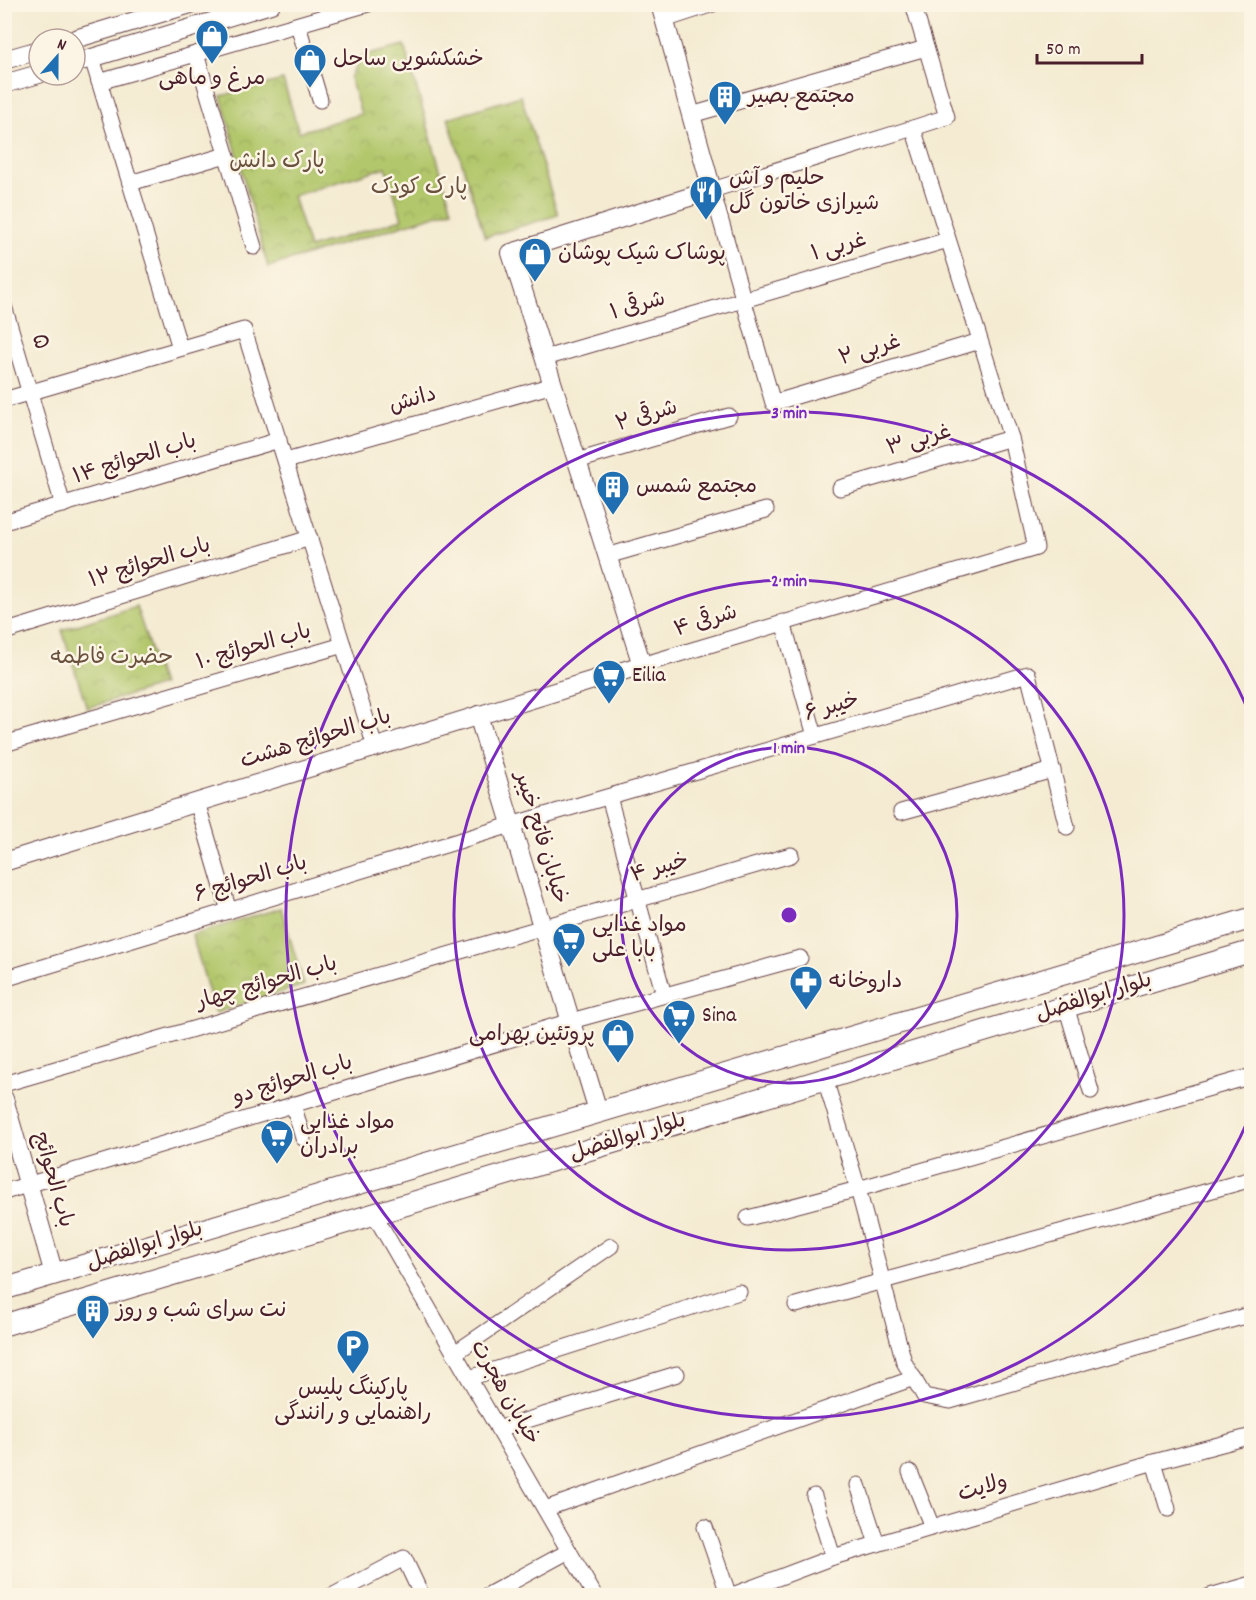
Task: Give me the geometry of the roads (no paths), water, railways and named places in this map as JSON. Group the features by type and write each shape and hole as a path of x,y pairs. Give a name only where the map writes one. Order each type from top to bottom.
{"main road":[{"name":"بلوار ابوالفضل","path":"4,1289 1251,918"},
{"name":"بلوار ابوالفضل","path":"4,1325 1251,951"},
{"path":"1006,991 1015,1022"}],"street":[{"path":"87,34 141,12 191,4"},
{"path":"87,60 271,4"},
{"path":"99,82 368,4"},
{"path":"713,4 662,12 744,300"},
{"path":"642,665 512,253 947,117 913,4"},
{"path":"298,25 320,100"},
{"path":"691,115 926,48"},
{"path":"4,60 27,53"},
{"path":"196,54 254,247"},
{"path":"87,66 99,82 180,348"},
{"path":"4,84 27,77"},
{"path":"913,128 1011,438"},
{"path":"130,183 226,155"},
{"name":"۱ غربی","path":"744,300 948,240"},
{"name":"۱ شرقی","path":"545,358 744,300"},
{"name":"۲ غربی","path":"744,300 773,403 980,341"},
{"name":"۵","path":"4,306 63,505"},
{"path":"4,400 244,330 375,747"},
{"name":"دانش","path":"286,461 553,384"},
{"name":"۲ شرقی","path":"578,461 729,416"},
{"name":"۳ غربی","path":"840,488 1011,438"},
{"name":"۴ شرقی","path":"642,665 1036,548 1011,438"},
{"name":"باب الحوائج ۱۴","path":"4,522 279,440"},
{"path":"608,556 766,510"},
{"name":"باب الحوائج ۱۲","path":"4,632 310,538"},
{"path":"783,622 815,736"},
{"name":"باب الحوائج ۱۰","path":"4,744 343,645"},
{"name":"باب الحوائج هشت","path":"4,862 642,665"},
{"name":"خیبر ۶","path":"511,825 1028,674 1053,770"},
{"name":"خیابان فاتح خیبر","path":"478,715 598,1112"},
{"path":"901,812 1053,770 1067,827"},
{"path":"609,797 664,995"},
{"path":"197,802 229,911"},
{"name":"باب الحوائج ۶","path":"4,979 511,825"},
{"name":"خیبر ۴","path":"542,926 790,855"},
{"name":"باب الحوائج چهار","path":"4,1084 542,926"},
{"name":"باب الحوائج دو","path":"4,1192 571,1021 800,958"},
{"path":"1066,1006 1091,1090"},
{"path":"748,1218 858,1189 1251,1076"},
{"path":"825,1079 858,1189 904,1362 924,1396 950,1401 1251,1314"},
{"name":"باب الحوائج","path":"4,1099 54,1274"},
{"path":"293,1104 303,1138"},
{"path":"796,1305 1251,1179"},
{"name":"خیابان هجرت","path":"374,1214 595,1596"},
{"path":"455,1353 611,1246"},
{"path":"469,1378 739,1292"},
{"path":"498,1429 677,1374"},
{"path":"545,1509 914,1378"},
{"name":"ولایت","path":"730,1596 833,1557 1154,1462 1251,1436"},
{"path":"1154,1462 1168,1509"},
{"path":"910,1472 932,1527"},
{"path":"858,1485 878,1545"},
{"path":"814,1497 833,1557"},
{"path":"705,1527 730,1596"},
{"path":"486,1596 569,1551"},
{"path":"332,1596 404,1558 422,1596"},
{"path":"1210,1596 1251,1584"}],"place":[{"name":"مرغ و ماهی","path":"212,65"},
{"name":"خشکشویی ساحل","path":"310,89"},
{"name":"مجتمع بصیر","path":"725,126"},
{"name":"حلیم و آش شیرازی خاتون گل","path":"706,221"},
{"name":"پوشاک شیک پوشان","path":"535,283"},
{"name":"مجتمع شمس","path":"613,516"},
{"name":"Eilia","path":"609,705"},
{"name":"مواد غذایی بابا علی","path":"569,968"},
{"name":"داروخانه","path":"806,1011"},
{"name":"Sina","path":"679,1045"},
{"name":"پروتئین بهرامی","path":"618,1064"},
{"name":"مواد غذایی برادران","path":"277,1165"},
{"name":"نت سرای شب و روز","path":"93,1340"},
{"name":"پارکینگ پلیس راهنمایی و رانندگی","path":"353,1375"}],"park label":[{"name":"پارک دانش","path":"277,162"},
{"name":"پارک کودک","path":"419,188"},
{"name":"حضرت فاطمه","path":"112,658"}]}
